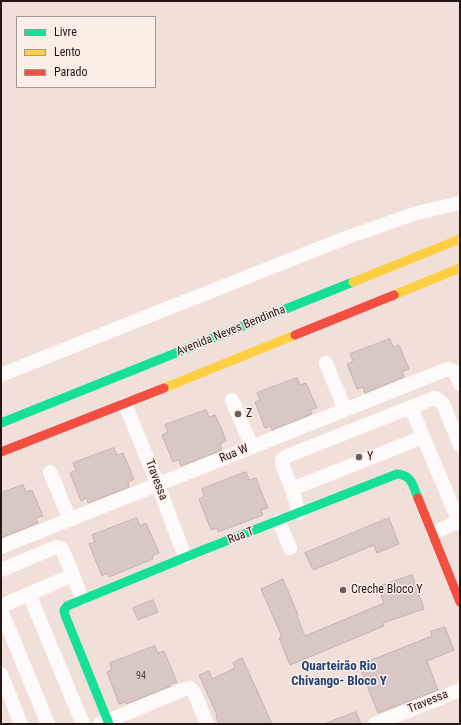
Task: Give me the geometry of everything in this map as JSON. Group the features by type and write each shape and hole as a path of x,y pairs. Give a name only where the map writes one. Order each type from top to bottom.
{"street":[{"path":"1,375 348,237 417,213 460,203"},
{"name":"Avenida Neves Bendinha","path":"1,423 459,241"},
{"path":"1,452 125,404 460,268"},
{"path":"326,363 344,410"},
{"name":"Rua W","path":"1,547 448,369 455,372 460,384"},
{"path":"299,513 292,489 282,464 282,460 287,456 434,398 443,404 460,445"},
{"path":"232,400 252,447"},
{"name":"Travessa","path":"125,404 158,484 185,557"},
{"path":"411,408 459,521 433,533"},
{"path":"292,489 423,438"},
{"path":"50,472 70,520"},
{"name":"Rua T","path":"105,723 65,615 64,611 67,606 185,557 397,474 405,475 412,482 460,602"},
{"path":"279,521 290,548"},
{"path":"1,570 59,547 62,549 82,599"},
{"path":"1,606 73,575"},
{"path":"29,594 83,724"},
{"path":"1,610 48,724"},
{"path":"1,674 21,724"},
{"path":"105,723 190,688 194,692 207,724"},
{"name":"Travessa","path":"375,724 460,690"}],"building":[{"path":"390,339 393,347 399,345 409,369 402,372 404,377 365,393 363,387 357,389 347,364 353,361 350,354"},
{"path":"297,378 300,385 306,383 317,408 310,410 312,414 272,430 271,426 265,428 255,402 260,400 257,393"},
{"path":"206,410 209,417 215,415 222,430 226,441 220,444 222,450 181,466 179,460 173,462 162,435 168,432 165,425"},
{"path":"114,448 117,455 123,453 134,479 128,482 129,487 88,503 87,498 81,501 70,473 76,470 73,463"},
{"path":"246,472 249,480 256,478 268,508 261,510 263,515 218,532 217,528 211,530 199,499 204,496 202,489"},
{"path":"23,485 26,492 32,490 43,516 36,518 38,523 1,538 1,493"},
{"path":"137,518 140,526 146,523 159,553 152,556 153,559 109,577 107,573 102,576 89,544 95,542 92,535"},
{"path":"389,518 399,544 377,553 374,545 313,570 305,553"},
{"path":"412,575 424,609 383,623 384,626 290,665 279,638 282,637 261,589 283,579 305,636 384,603 378,587"},
{"path":"153,600 158,612 138,620 133,608"},
{"path":"445,627 454,650 427,661 438,690 378,713 359,665 432,636 431,632"},
{"path":"155,646 158,653 164,651 177,682 170,684 171,686 126,704 125,702 119,704 107,672 112,670 110,663"},
{"path":"242,658 272,724 219,724 217,715 199,675 209,671 212,679 235,668 233,663"},
{"path":"356,712 361,724 327,724 327,723"}],"traffic: fast":[{"path":"1,423 353,282"},
{"path":"109,724 65,615 64,610 67,606 203,550 397,474 406,476 409,479 418,498"}],"traffic: slow":[{"path":"353,282 460,239"},
{"path":"394,295 460,268"},
{"path":"164,388 295,335"}],"traffic: jam":[{"path":"295,335 394,295"},
{"path":"1,452 164,388"},
{"path":"418,498 460,602"}],"place":[{"name":"Z","path":"238,414"},
{"name":"Y","path":"359,457"},
{"name":"Creche Bloco Y","path":"343,590"}],"district":[{"name":"Quarteirão Rio Chivango- Bloco Y","path":"339,674"}]}
